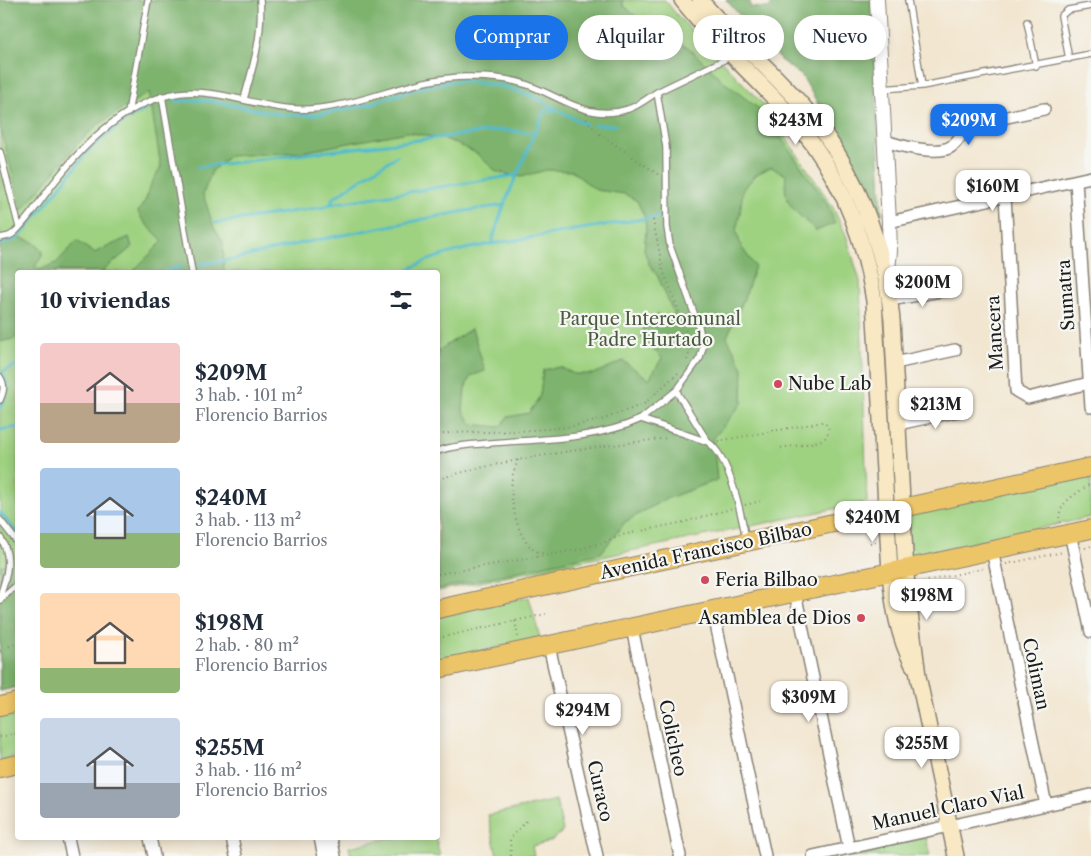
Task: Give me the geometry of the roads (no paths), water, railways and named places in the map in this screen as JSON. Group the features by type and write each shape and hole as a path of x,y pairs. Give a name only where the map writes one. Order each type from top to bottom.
{"main road":[{"path":"682,0 695,15"},
{"path":"700,0 798,101 826,136 853,185 870,223 887,279 890,300 898,424 894,509"},
{"path":"736,60 799,126 833,175 851,212 864,250 869,270 875,316 894,509 897,571 956,856"},
{"name":"Avenida Francisco Bilbao","path":"440,608 1087,468"},
{"path":"440,669 1091,529"},
{"path":"0,706 15,703"},
{"path":"0,768 15,765"}],"street":[{"path":"877,0 889,222 890,250 887,279"},
{"path":"884,140 909,148 925,150 947,148 954,145 965,128 970,125 1044,109"},
{"path":"889,222 1091,177"},
{"name":"Sumatra","path":"1076,181 1091,407"},
{"name":"Mancera","path":"1005,196 1016,391 1028,398 1088,382"},
{"path":"890,300 951,289"},
{"path":"895,363 955,350"},
{"path":"898,424 958,411"},
{"path":"1066,534 1091,632"},
{"name":"Coliman","path":"992,550 1046,805"},
{"path":"795,593 849,848"},
{"path":"712,610 765,856"},
{"name":"Colicheo","path":"632,628 680,856"},
{"name":"Curaco","path":"549,646 597,856"},
{"name":"Manuel Claro Vial","path":"813,856 1091,795"},
{"path":"68,840 72,856"},
{"path":"150,840 154,856"},
{"path":"232,840 236,856"},
{"path":"320,840 324,856"},
{"path":"331,840 335,856"}],"lane":[{"path":"128,113 148,0"},
{"path":"244,100 256,59 261,27 260,0"},
{"path":"908,0 922,86"},
{"path":"1069,59 1061,16 1068,10 1091,6"},
{"path":"1027,22 1036,66"},
{"path":"881,89 922,86 1036,66 1091,54"},
{"path":"0,238 11,235 20,227 56,180 91,140 128,113 162,96 197,92 287,110 311,109 342,104 433,79 473,77 527,85 574,106 601,113 628,109 657,92 724,60"},
{"path":"440,450 456,446 567,437 626,426 640,419 677,390 700,358 703,347 699,327 670,246 667,227 666,147 657,92"},
{"path":"162,96 192,270"},
{"path":"0,152 20,227"},
{"path":"0,377 4,384 4,392 0,400"},
{"path":"677,390 708,442"},
{"path":"640,419 689,434 713,446 728,473 739,507 747,542"},
{"path":"0,520 15,539"},
{"path":"0,537 6,545 8,553 7,578 0,598"},
{"path":"0,598 15,586"}],"waterway":[{"path":"175,101 205,100 284,115 315,115 367,105 411,90 447,82 464,81 502,86 532,96 586,125"},
{"path":"0,244 16,239 23,233 91,148 124,121 150,107"},
{"path":"491,244 504,205 544,111 557,110"},
{"path":"595,125 616,125"},
{"path":"198,167 501,130 534,133"},
{"path":"215,223 324,207 331,204 332,199 397,156"},
{"path":"331,204 517,175"},
{"path":"199,264 235,259 302,243 504,205"},
{"path":"408,270 433,258 464,249 662,216"},
{"path":"170,270 182,266"},
{"path":"1,373 15,366"},
{"path":"0,372 7,385 5,398 0,408"},
{"path":"0,430 15,428"},
{"path":"0,512 15,531"}],"place":[{"name":"Nube Lab","path":"778,384"},
{"name":"Feria Bilbao","path":"705,580"},
{"name":"Asamblea de Dios","path":"861,618"}],"park label":[{"name":"Parque Intercomunal Padre Hurtado","path":"650,329"}]}
